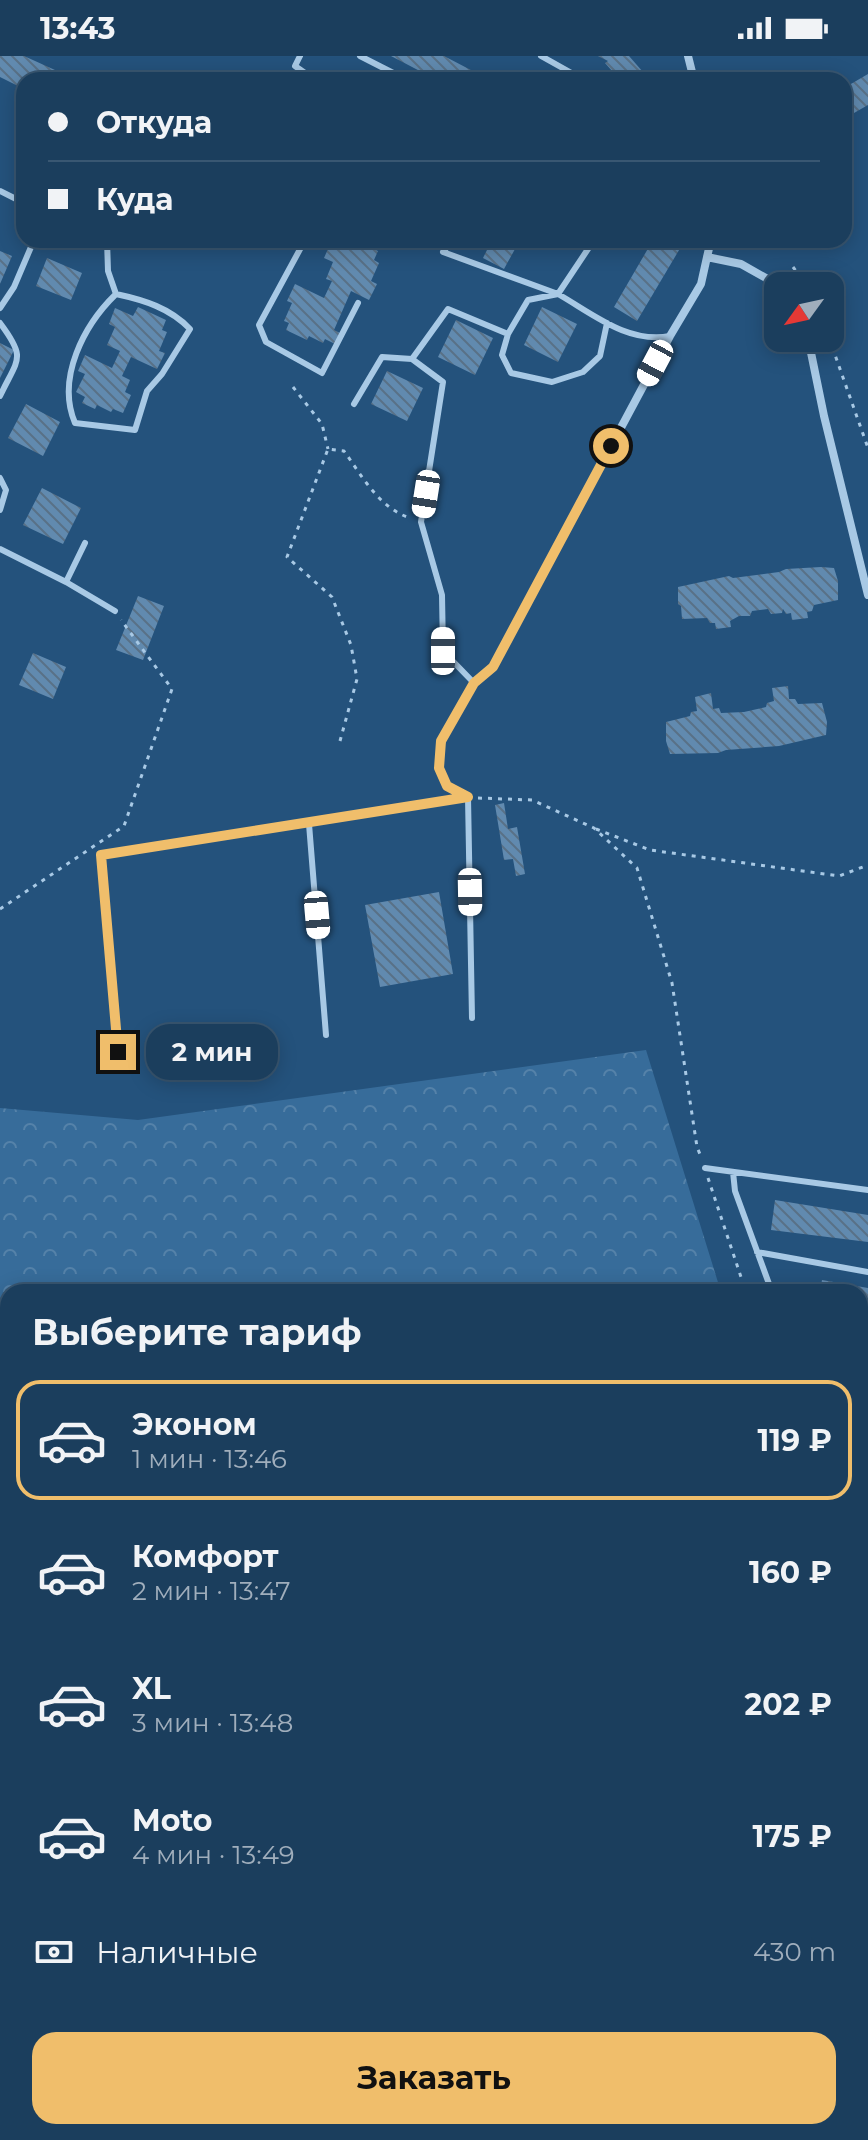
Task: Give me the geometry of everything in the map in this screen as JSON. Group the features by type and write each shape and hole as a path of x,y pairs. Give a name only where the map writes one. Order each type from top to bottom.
{"street":[{"path":"474,683 493,667 670,336 701,284 709,248"},
{"path":"707,257 741,264 764,277"},
{"path":"811,352 868,595"}],"lane":[{"path":"300,56 295,66 304,72"},
{"path":"360,56 391,72"},
{"path":"541,56 570,72"},
{"path":"0,308 14,287 31,248"},
{"path":"107,248 108,271 116,294"},
{"path":"301,248 259,325 266,342 322,373 358,303"},
{"path":"446,248 443,252 558,294 634,336 652,339 670,336"},
{"path":"589,248 558,294 528,300 508,334 502,355 511,373 552,382 583,372 600,356 607,323"},
{"path":"116,294 144,300 177,315 190,329 162,374 147,391 135,430 75,423 70,412 68,377 95,314 116,294"},
{"path":"412,359 448,309 508,334"},
{"path":"0,323 17,346 18,358 0,396"},
{"path":"354,404 382,357 412,359 443,382 421,522 442,595 443,651 474,683 441,741 439,768 447,786 468,797"},
{"path":"0,478 6,490 0,510"},
{"path":"66,582 85,543"},
{"path":"0,549 115,611"},
{"path":"118,1052 101,855 468,797"},
{"path":"468,797 472,1018"},
{"path":"309,824 326,1035"},
{"path":"705,1168 868,1190"},
{"path":"733,1172 735,1191 769,1284"},
{"path":"757,1252 868,1272"}],"path":[{"path":"431,248 443,252"},
{"path":"793,267 797,272"},
{"path":"834,352 868,448"},
{"path":"293,387 322,424 328,449 287,557 332,597 351,645 357,679 340,741"},
{"path":"328,449 344,451 394,513 421,522"},
{"path":"0,909 124,826 172,689 115,611"},
{"path":"468,797 532,800 650,850 839,876 868,865"},
{"path":"594,828 637,868 672,983 697,1147 743,1284"}],"green space":[{"path":"646,1050 719,1284 0,1284 0,1108 138,1120"}],"building":[{"path":"0,56 24,56 55,70 16,72 16,85 0,77"},
{"path":"391,56 444,56 475,72 422,72"},
{"path":"598,56 629,56 643,72 613,72 605,63 608,61"},
{"path":"868,74 868,105 854,113 852,110 852,83"},
{"path":"328,248 371,248 378,251 374,260 379,263 371,281 377,284 369,300 351,291 334,330 340,333 335,344 325,339 323,343 309,336 307,340 286,330 289,323 284,321 292,303 287,301 295,284 324,298 332,281 326,279 333,262 324,258"},
{"path":"488,248 516,248 504,269 483,258"},
{"path":"648,248 680,248 637,321 614,307"},
{"path":"0,251 12,256 0,284"},
{"path":"47,258 82,273 71,300 36,286"},
{"path":"138,307 166,320 162,330 167,332 159,351 165,353 157,369 131,357 122,376 130,380 125,392 131,395 123,413 113,409 111,412 97,405 95,409 82,403 85,397 76,392 85,374 78,371 85,355 112,368 120,351 107,345 115,327 109,324 115,308 133,316"},
{"path":"542,307 577,324 558,362 524,345"},
{"path":"456,320 493,338 475,375 438,357"},
{"path":"0,343 14,350 0,378"},
{"path":"387,371 423,388 407,421 371,404"},
{"path":"26,404 60,422 43,456 8,438"},
{"path":"42,488 81,508 63,544 23,525"},
{"path":"834,568 838,600 814,605 812,611 807,612 808,618 792,620 791,613 786,614 783,609 782,613 771,614 768,609 752,611 750,616 739,616 730,621 731,627 716,629 715,623 710,623 707,618 682,619 678,587 729,576"},
{"path":"138,596 164,606 143,660 116,650"},
{"path":"33,653 66,667 53,699 19,685"},
{"path":"788,686 789,699 795,699 798,704 822,703 827,722 826,735 779,746 718,753 670,754 666,722 697,711 695,697 711,693 713,709 719,708 721,713 744,712 766,707 767,703 774,701 772,688"},
{"path":"504,803 508,829 517,827 525,874 516,876 513,859 504,860 495,805"},
{"path":"439,892 453,974 380,987 365,905"},
{"path":"775,1200 868,1215 868,1242 771,1230"},
{"path":"822,1280 845,1284 821,1284"}],"route":[{"path":"118,1052 101,855 468,797 447,786 439,768 441,741 474,683 493,667 611,446"}]}
